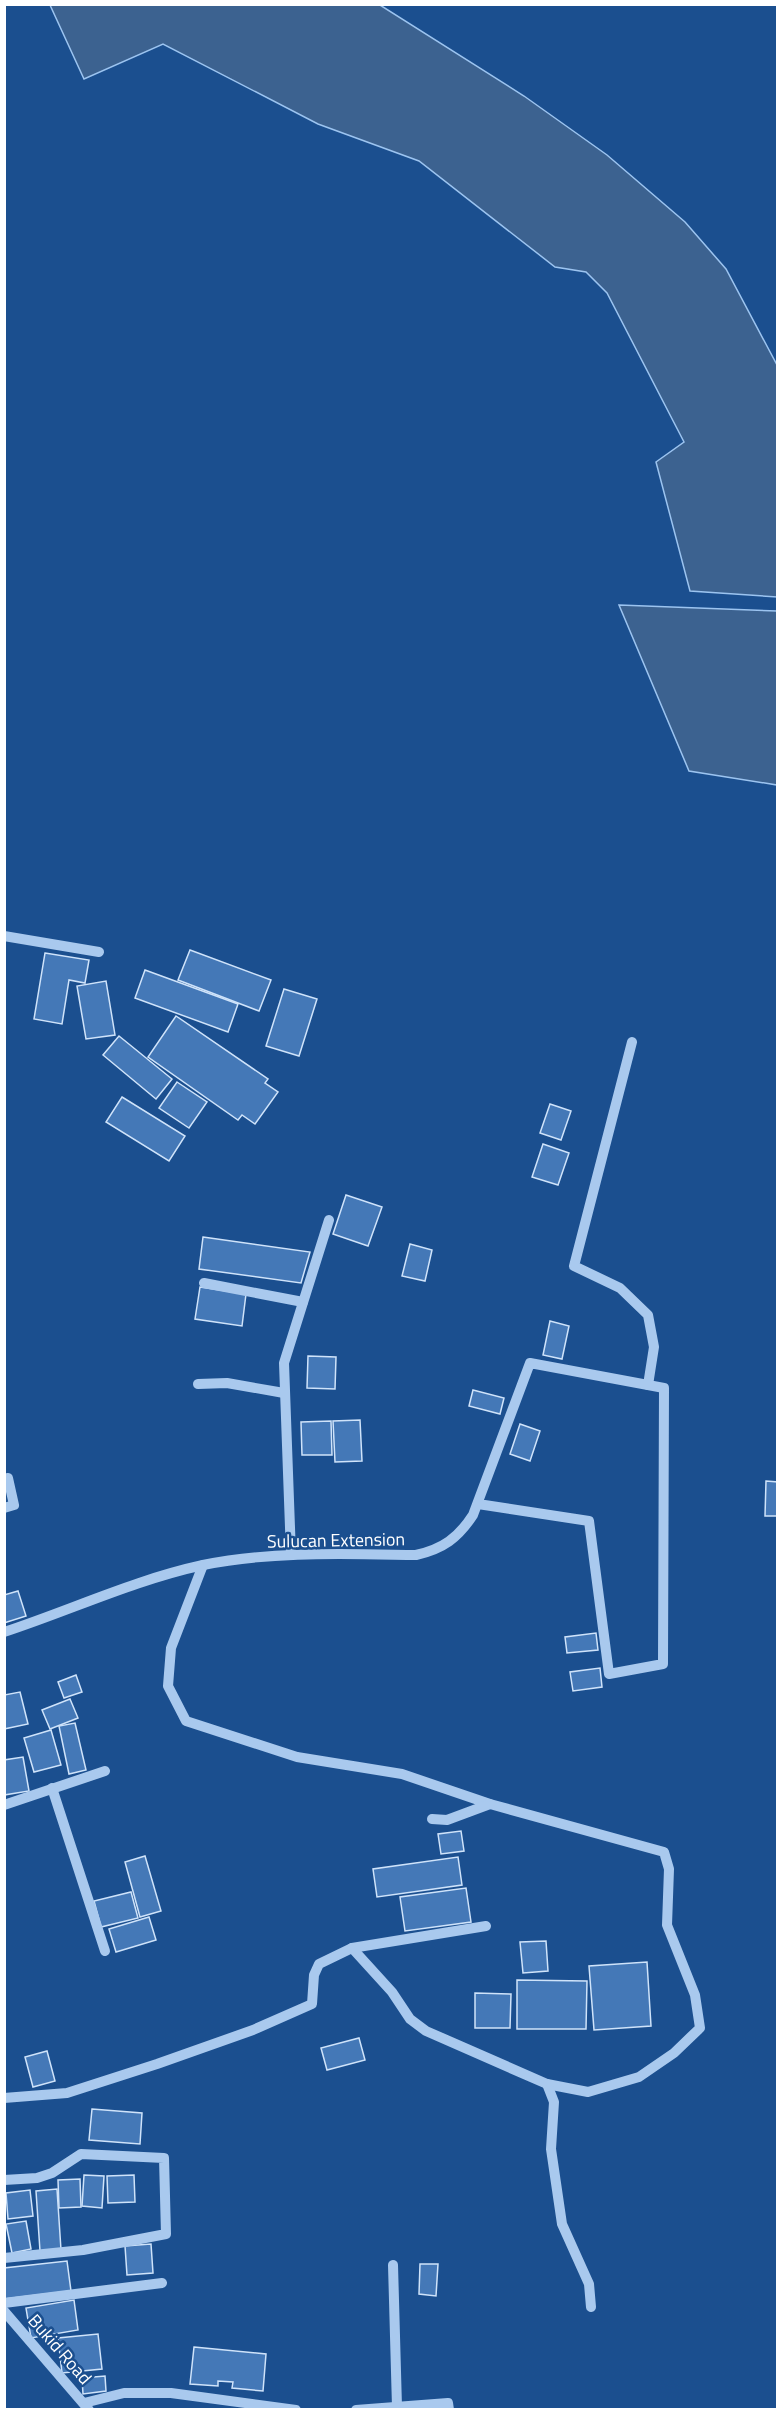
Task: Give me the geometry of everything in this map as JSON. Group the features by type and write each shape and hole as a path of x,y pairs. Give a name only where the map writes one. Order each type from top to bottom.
{"street":[{"path":"4,936 99,952"},
{"path":"478,1504 589,1521 609,1674 663,1664 664,1388 648,1385 654,1347 648,1315 620,1288 574,1266 632,1042"},
{"path":"291,1555 284,1363 329,1220"},
{"path":"204,1283 303,1302"},
{"name":"Sulucan Extension","path":"4,1632 129,1586 203,1565 291,1555 416,1555 436,1550 461,1533 478,1504 530,1363 648,1385"},
{"path":"198,1384 227,1383 284,1393"},
{"path":"4,1508 14,1505 8,1478"},
{"path":"203,1565 171,1648 168,1686 186,1721 297,1757 402,1774 490,1804 664,1852 669,1869 667,1925 694,1995 700,2028 674,2053 639,2077 588,2092 547,2084 426,2031 410,2019 393,1992 352,1948"},
{"path":"4,1805 105,1771"},
{"path":"52,1788 105,1951"},
{"path":"432,1818 447,1820 490,1804"},
{"path":"4,2098 67,2093 253,2030 312,2004 314,1975 319,1965 352,1948 486,1926"},
{"path":"547,2084 554,2102 551,2150 562,2224 589,2284 591,2307"},
{"path":"4,2180 37,2178 52,2173 81,2154 164,2158 166,2234 83,2250 4,2258"},
{"path":"393,2265 398,2407"},
{"path":"4,2303 162,2283"},
{"name":"Bukid Road","path":"4,2311 86,2406"},
{"path":"86,2406 124,2393 171,2392 296,2409"},
{"path":"356,2409 448,2403 449,2409"}],"water":[{"path":"50,5 380,5 524,96 607,155 685,222 726,269 777,365 777,597 690,591 656,462 684,442 607,293 586,272 555,267 419,161 318,124 163,44 84,79"},
{"path":"619,605 777,611 777,785 689,771"}],"building":[{"path":"190,950 271,980 259,1011 178,980"},
{"path":"45,953 89,960 85,983 69,980 62,1024 34,1019"},
{"path":"145,970 238,1004 228,1032 135,998"},
{"path":"106,981 115,1035 86,1039 77,986"},
{"path":"284,989 317,999 299,1056 266,1046"},
{"path":"176,1016 268,1079 265,1083 278,1092 255,1124 242,1115 238,1120 148,1057"},
{"path":"119,1036 172,1079 156,1099 103,1055"},
{"path":"177,1082 207,1102 189,1128 159,1108"},
{"path":"122,1097 185,1136 169,1161 106,1122"},
{"path":"550,1104 571,1111 561,1140 540,1133"},
{"path":"543,1144 569,1153 558,1185 532,1177"},
{"path":"346,1195 382,1207 368,1246 333,1234"},
{"path":"203,1237 310,1252 301,1283 199,1269"},
{"path":"410,1244 432,1250 425,1281 402,1276"},
{"path":"200,1287 246,1294 242,1326 195,1319"},
{"path":"550,1321 569,1326 562,1359 543,1355"},
{"path":"308,1356 336,1357 335,1389 307,1388"},
{"path":"473,1390 504,1398 500,1414 469,1406"},
{"path":"360,1420 362,1461 335,1462 333,1421"},
{"path":"331,1421 332,1455 302,1455 301,1422"},
{"path":"520,1424 540,1431 530,1461 510,1454"},
{"path":"766,1481 778,1482 778,1516 765,1516"},
{"path":"18,1591 26,1616 4,1623 4,1595"},
{"path":"596,1633 598,1650 567,1653 565,1637"},
{"path":"600,1668 602,1687 573,1691 570,1672"},
{"path":"76,1675 82,1692 64,1698 58,1682"},
{"path":"20,1692 28,1724 4,1729 4,1695"},
{"path":"70,1699 78,1718 50,1729 42,1710"},
{"path":"75,1723 86,1770 69,1774 59,1726"},
{"path":"51,1730 61,1765 34,1772 24,1738"},
{"path":"23,1757 29,1791 4,1795 4,1760"},
{"path":"461,1831 464,1851 441,1854 438,1834"},
{"path":"145,1856 161,1911 140,1917 125,1862"},
{"path":"458,1857 462,1885 377,1897 373,1869"},
{"path":"466,1888 471,1922 405,1931 400,1897"},
{"path":"131,1892 138,1918 101,1927 94,1901"},
{"path":"149,1917 156,1940 116,1952 109,1929"},
{"path":"546,1941 548,1971 523,1973 520,1942"},
{"path":"647,1962 651,2026 594,2030 589,1966"},
{"path":"517,1980 587,1981 586,2029 517,2029"},
{"path":"475,1993 511,1994 510,2028 475,2028"},
{"path":"359,2038 365,2060 327,2070 321,2048"},
{"path":"47,2051 55,2081 33,2087 25,2057"},
{"path":"92,2109 142,2113 140,2144 89,2140"},
{"path":"84,2175 104,2176 102,2208 82,2206"},
{"path":"134,2175 135,2202 108,2203 107,2176"},
{"path":"80,2179 81,2207 59,2208 58,2180"},
{"path":"57,2189 61,2250 40,2251 36,2191"},
{"path":"30,2190 33,2216 8,2219 6,2193"},
{"path":"26,2221 31,2249 12,2253 6,2224"},
{"path":"151,2244 153,2273 127,2275 125,2246"},
{"path":"67,2261 71,2291 4,2299 4,2268"},
{"path":"420,2264 438,2264 436,2296 419,2294"},
{"path":"74,2300 78,2330 31,2338 26,2308"},
{"path":"98,2334 102,2369 62,2373 58,2338"},
{"path":"194,2347 266,2354 263,2391 232,2388 233,2382 218,2381 218,2386 190,2384"},
{"path":"105,2376 106,2391 83,2394 82,2378"}]}
